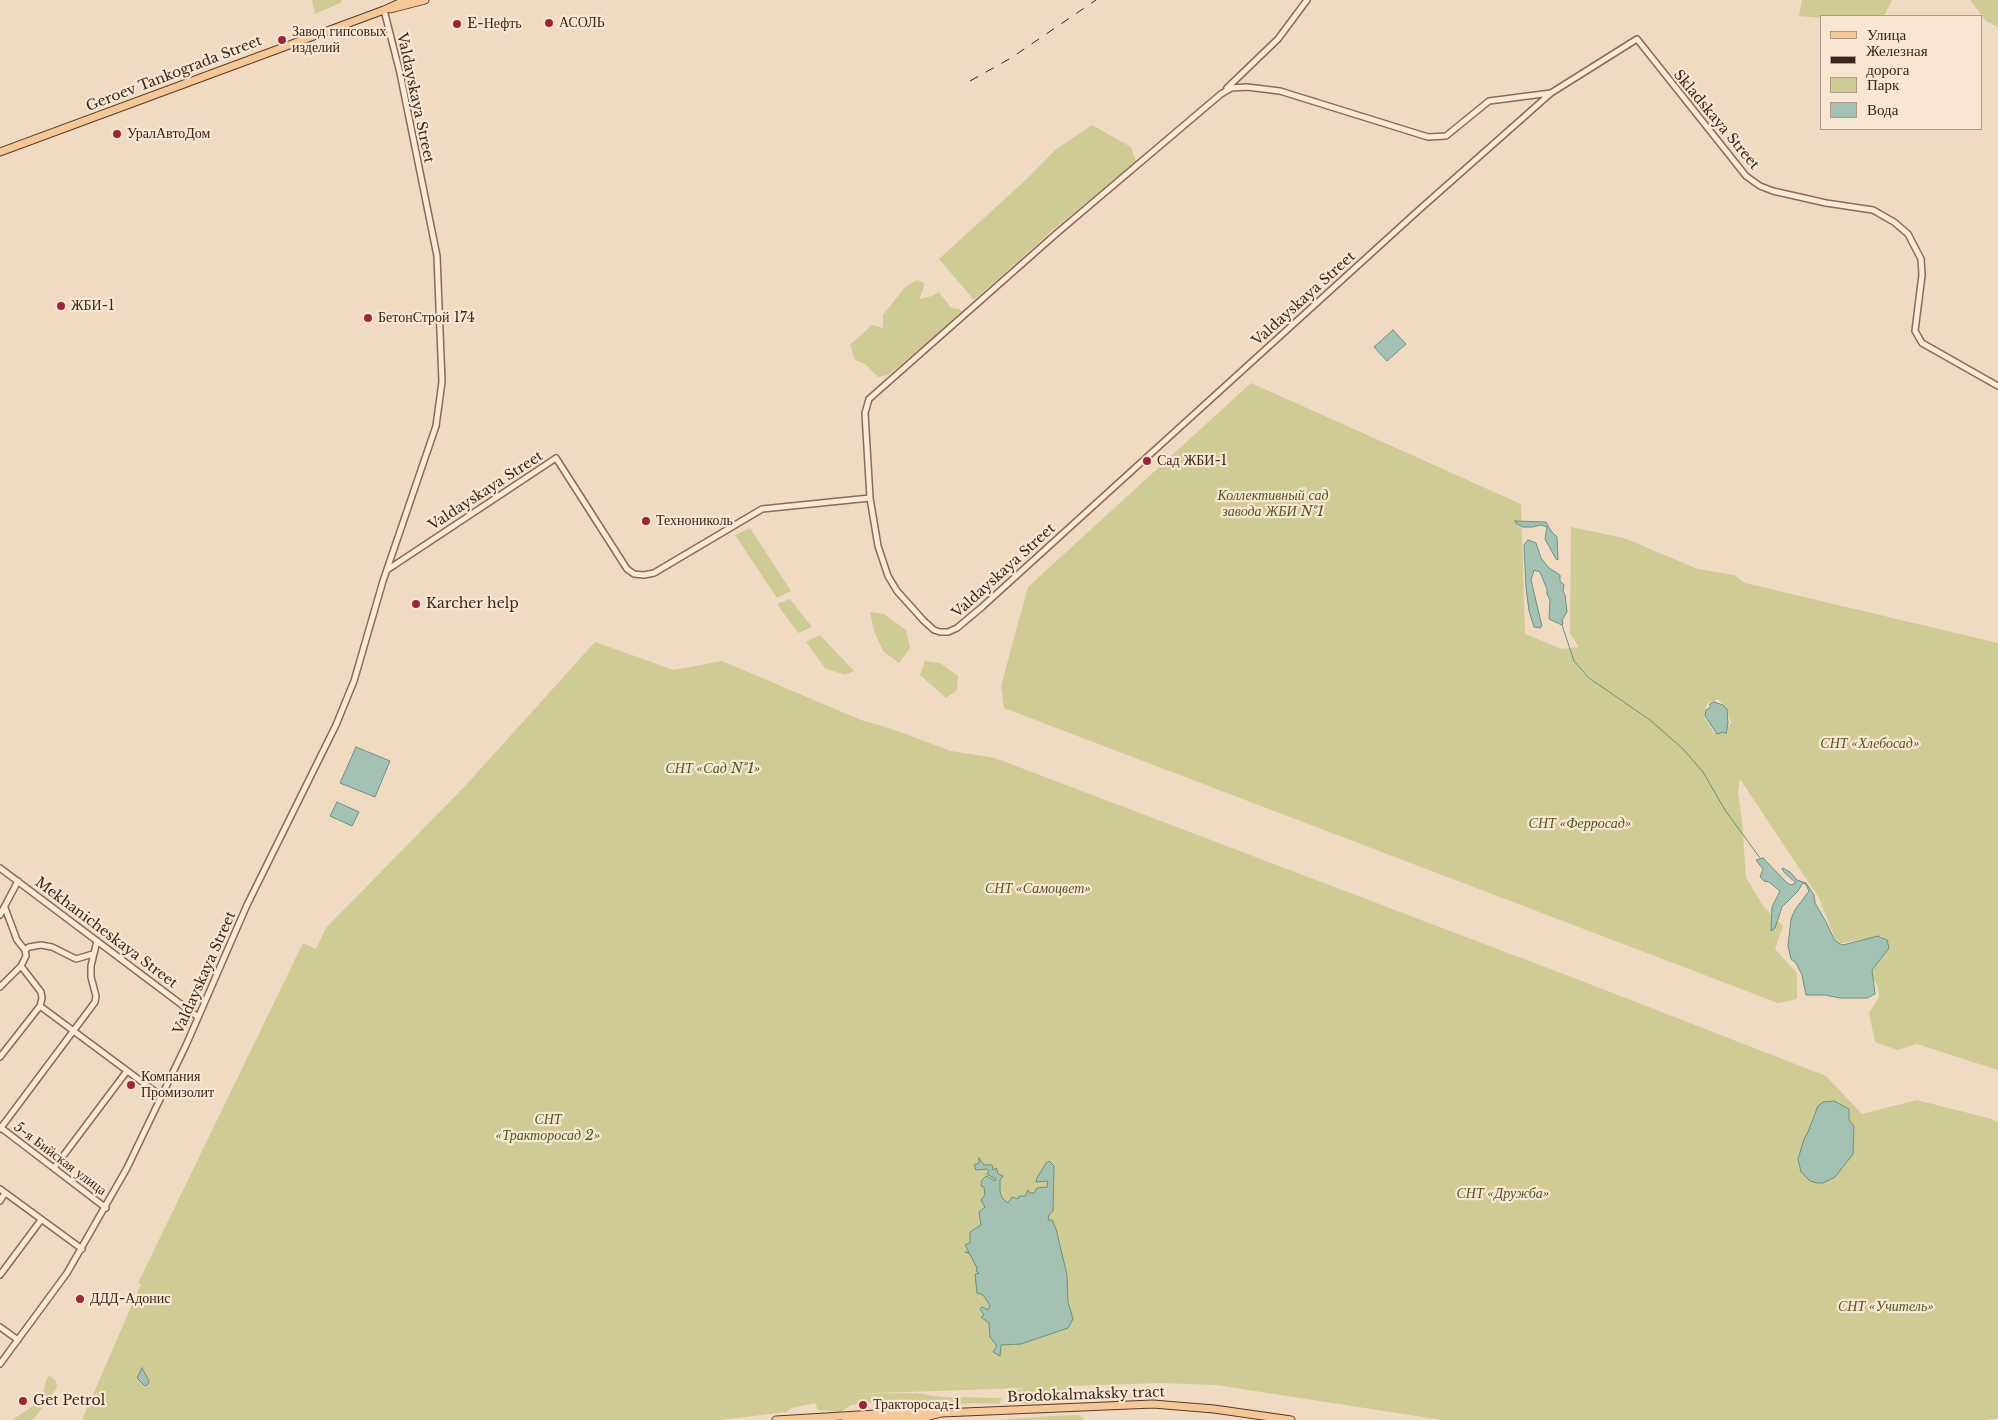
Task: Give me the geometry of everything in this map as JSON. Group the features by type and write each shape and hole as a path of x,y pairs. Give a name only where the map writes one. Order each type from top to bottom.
{"main road":[{"name":"Geroev Tankograda Street","path":"0,152 384,10 406,0"},
{"name":"Geroev Tankograda Street","path":"384,10 425,0"},
{"name":"Brodokalmaksky tract","path":"846,1420 1154,1404 1214,1409 1291,1420"},
{"name":"Brodokalmaksky tract","path":"776,1420 925,1411 942,1414"}],"street":[{"path":"870,498 865,414 869,398 1056,233 1221,94 1278,39 1307,0"},
{"name":"Valdayskaya Street","path":"0,1364 82,1249 127,1168 198,1017 247,905 336,724 354,681 387,570 436,426 442,382 437,256 400,73 384,10"},
{"name":"Skladskaya Street","path":"1221,94 1231,88 1247,87 1280,91 1428,137 1446,136 1489,100 1552,93 1637,40 1746,176 1760,186 1773,191 1826,203 1873,210 1894,222 1908,234 1920,259 1922,275 1915,331 1922,343 1998,386"},
{"name":"Valdayskaya Street","path":"387,570 556,458 627,568 634,574 639,575 654,573 762,509 870,498 883,565 898,591 934,630 948,632 957,628 1420,209 1552,93"},
{"name":"Mekhanicheskaya Street","path":"0,868 198,1017"},
{"path":"0,915 18,882"},
{"path":"0,987 21,966 26,956 25,950 17,940 5,908"},
{"path":"0,1128 95,1002 96,996 91,977 93,954 97,941"},
{"path":"25,950 29,947 52,947 76,959 93,954"},
{"path":"0,1057 40,1006 42,998 41,992 21,966"},
{"path":"40,1006 161,1096"},
{"path":"54,1168 127,1071"},
{"name":"5-я Бийская улица","path":"0,1128 106,1208"},
{"path":"0,1189 82,1249"},
{"path":"0,1201 5,1193"},
{"path":"0,1275 41,1220"},
{"path":"0,1327 18,1340"}],"green space":[{"path":"312,0 341,0 342,2 315,14"},
{"path":"1802,0 1892,0 1884,15 1820,15 1820,18 1799,16"},
{"path":"1970,0 1998,0 1998,27 1986,21"},
{"path":"1092,125 1131,147 1136,161 1054,229 974,300 939,259 1029,177 1055,150"},
{"path":"917,280 924,283 919,299 939,292 951,308 959,309 963,313 888,375 878,377 865,364 855,360 850,345 872,325 883,328 883,315 905,287"},
{"path":"1251,383 1521,504 1525,634 1562,649 1579,647 1570,634 1571,527 1624,538 1698,569 1734,575 1745,583 1998,643 1998,1070 1917,1044 1897,1050 1875,1042 1869,1013 1879,997 1878,986 1869,975 1889,945 1882,936 1837,944 1819,898 1740,779 1738,793 1746,877 1763,906 1783,926 1775,949 1797,973 1797,999 1778,1003 1004,708 1001,686 1028,587","holes":["1718,699 1726,707 1731,723 1725,731 1714,733 1704,717 1707,704"]},
{"path":"750,528 791,591 777,598 735,535"},
{"path":"790,599 812,627 798,633 777,604"},
{"path":"870,612 884,614 906,630 910,648 899,663 883,651 874,631"},
{"path":"820,635 854,671 845,675 825,668 806,642"},
{"path":"595,642 674,670 722,661 861,720 889,728 951,751 995,758 1826,1076 1862,1114 1917,1100 1992,1119 1998,1123 1998,1418 1987,1420 1442,1420 1216,1385 1160,1383 1071,1386 1071,1397 1029,1404 1007,1402 1018,1398 1011,1391 1025,1388 846,1394 916,1393 941,1397 1002,1398 999,1404 973,1403 933,1407 891,1408 871,1403 851,1405 841,1412 818,1410 815,1403 792,1408 786,1412 721,1420 82,1420 141,1284 138,1283 303,943 316,949 326,928 466,785"},
{"path":"925,661 940,663 958,676 957,690 946,698 920,675"},
{"path":"50,1376 56,1381 57,1388 33,1420 12,1420 33,1406 42,1397 47,1378"},
{"path":"1079,1415 1085,1420 996,1420 1053,1416"}],"water":[{"path":"1393,330 1406,344 1387,361 1374,347"},
{"path":"1515,521 1546,522 1557,537 1558,560 1545,539 1547,527 1541,525 1523,527"},
{"path":"1528,540 1536,543 1541,558 1549,568 1560,575 1560,581 1564,585 1563,591 1567,612 1562,620 1562,625 1549,619 1550,600 1547,589 1540,572 1534,570 1531,580 1542,626 1540,628 1534,627 1529,611 1526,587 1524,545"},
{"path":"1714,702 1723,705 1727,709 1728,723 1726,734 1724,732 1717,734 1705,716 1706,710"},
{"path":"356,747 390,761 375,797 340,783"},
{"path":"337,802 359,812 352,826 330,816"},
{"path":"1763,858 1787,883 1791,885 1796,883 1784,872 1783,868 1790,872 1797,880 1806,883 1814,895 1815,903 1835,941 1842,945 1878,936 1887,940 1889,948 1872,970 1875,994 1867,998 1806,995 1802,975 1796,963 1791,959 1788,946 1791,919 1795,910 1809,891 1805,883 1802,884 1798,891 1782,907 1775,928 1771,931 1772,907 1780,891 1760,877 1763,869 1756,860"},
{"path":"1834,1101 1849,1109 1849,1120 1854,1126 1853,1154 1835,1177 1823,1183 1817,1183 1810,1181 1801,1172 1798,1159 1818,1106 1823,1102"},
{"path":"979,1158 984,1165 992,1165 993,1170 996,1168 998,1174 1003,1176 1000,1180 1000,1191 1002,1198 1008,1203 1012,1197 1018,1199 1019,1196 1025,1196 1028,1190 1030,1193 1034,1193 1037,1188 1047,1187 1048,1181 1036,1182 1037,1178 1046,1163 1049,1161 1054,1166 1053,1211 1049,1215 1048,1220 1052,1220 1056,1229 1067,1275 1068,1302 1073,1319 1068,1328 1021,1344 1001,1345 1000,1356 993,1352 997,1346 990,1337 989,1323 981,1317 984,1315 980,1309 982,1307 988,1310 990,1305 983,1295 977,1293 975,1274 979,1273 976,1271 977,1268 970,1254 965,1252 969,1252 965,1245 970,1243 970,1232 981,1225 979,1212 985,1207 981,1200 985,1195 984,1187 981,1186 982,1180 986,1176 995,1181 996,1179 987,1174 989,1171 987,1169 976,1170 974,1165 979,1163"},
{"path":"142,1368 149,1381 145,1386 137,1378"}],"waterway":[{"path":"1562,625 1574,661 1589,678 1650,720 1683,749 1703,772 1725,810 1760,858"}],"railway":[{"path":"970,81 1011,58 1096,0"}],"place":[{"name":"АСОЛЬ","path":"549,23"},
{"name":"E-Нефть","path":"457,24"},
{"name":"Завод гипсовых изделий","path":"282,40"},
{"name":"УралАвтоДом","path":"117,134"},
{"name":"ЖБИ-1","path":"61,306"},
{"name":"БетонСтрой 174","path":"368,318"},
{"name":"Сад ЖБИ-1","path":"1147,461"},
{"name":"Технониколь","path":"646,521"},
{"name":"Karcher help","path":"416,604"},
{"name":"Компания Промизолит","path":"131,1085"},
{"name":"ДДД-Адонис","path":"80,1299"},
{"name":"Get Petrol","path":"23,1401"},
{"name":"Тракторосад-1","path":"863,1405"}],"park label":[{"name":"Коллективный сад завода ЖБИ №1","path":"1273,504"},
{"name":"СНТ «Хлебосад»","path":"1870,744"},
{"name":"СНТ «Сад №1»","path":"713,769"},
{"name":"СНТ «Ферросад»","path":"1580,824"},
{"name":"СНТ «Самоцвет»","path":"1038,889"},
{"name":"СНТ «Тракторосад 2»","path":"548,1128"},
{"name":"СНТ «Дружба»","path":"1503,1194"},
{"name":"СНТ «Учитель»","path":"1886,1307"}]}
